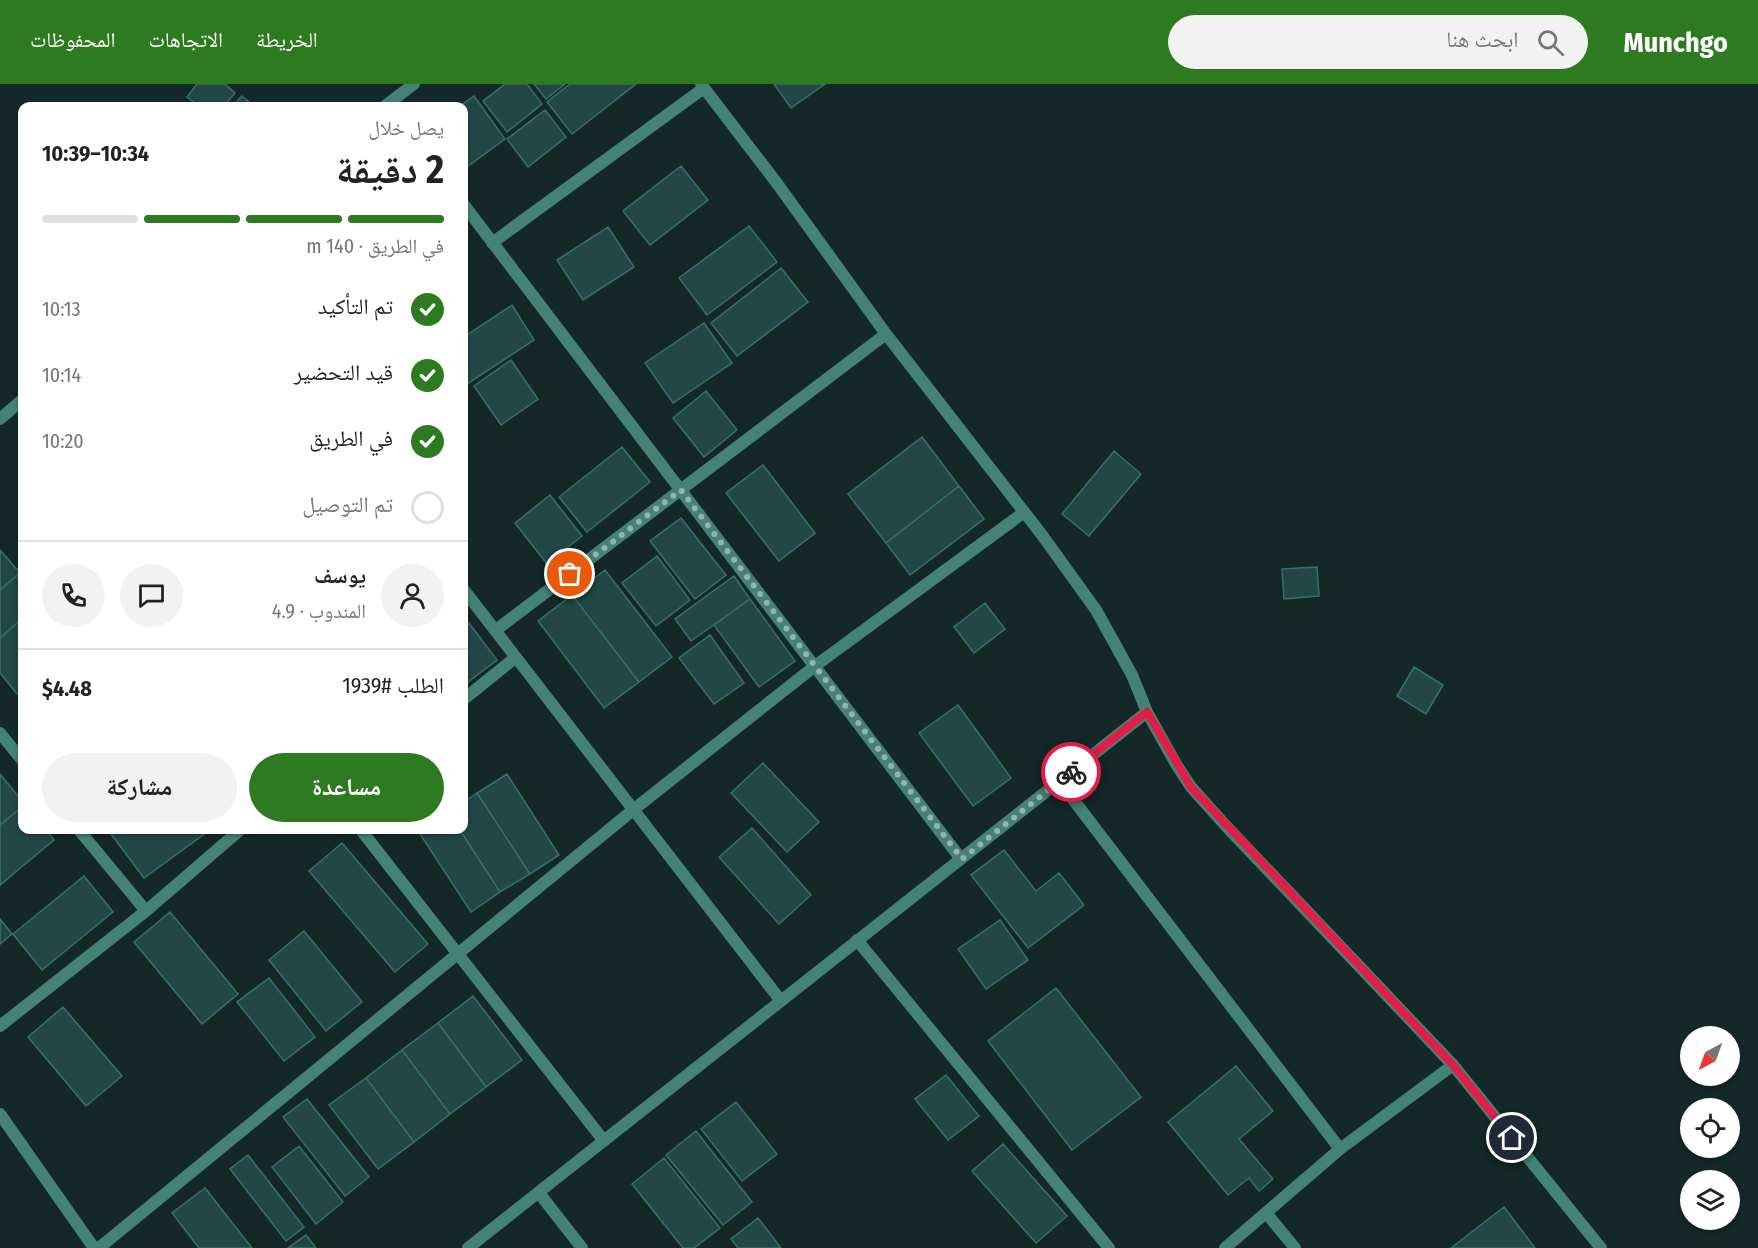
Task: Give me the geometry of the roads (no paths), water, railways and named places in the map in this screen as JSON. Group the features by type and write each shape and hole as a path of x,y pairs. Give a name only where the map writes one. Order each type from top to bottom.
{"street":[{"path":"392,102 414,84"},
{"path":"492,243 702,86 886,334 1096,610 1132,675 1147,712 1191,787 1453,1065 1601,1248"},
{"path":"468,210 962,859"},
{"path":"496,630 886,334"},
{"path":"0,419 18,403"},
{"path":"0,1114 96,1248 459,955 633,810 815,666 1023,513"},
{"path":"468,595 781,1001"},
{"path":"468,696 516,658"},
{"path":"468,1248 1147,712"},
{"path":"0,733 18,755"},
{"path":"1059,781 1340,1149"},
{"path":"82,834 146,911"},
{"path":"0,1026 146,911 235,834"},
{"path":"364,834 604,1141"},
{"path":"857,940 1109,1248"},
{"path":"1226,1248 1268,1214 1340,1149 1453,1065"},
{"path":"538,1193 582,1248"},
{"path":"1268,1214 1295,1248"}]}
